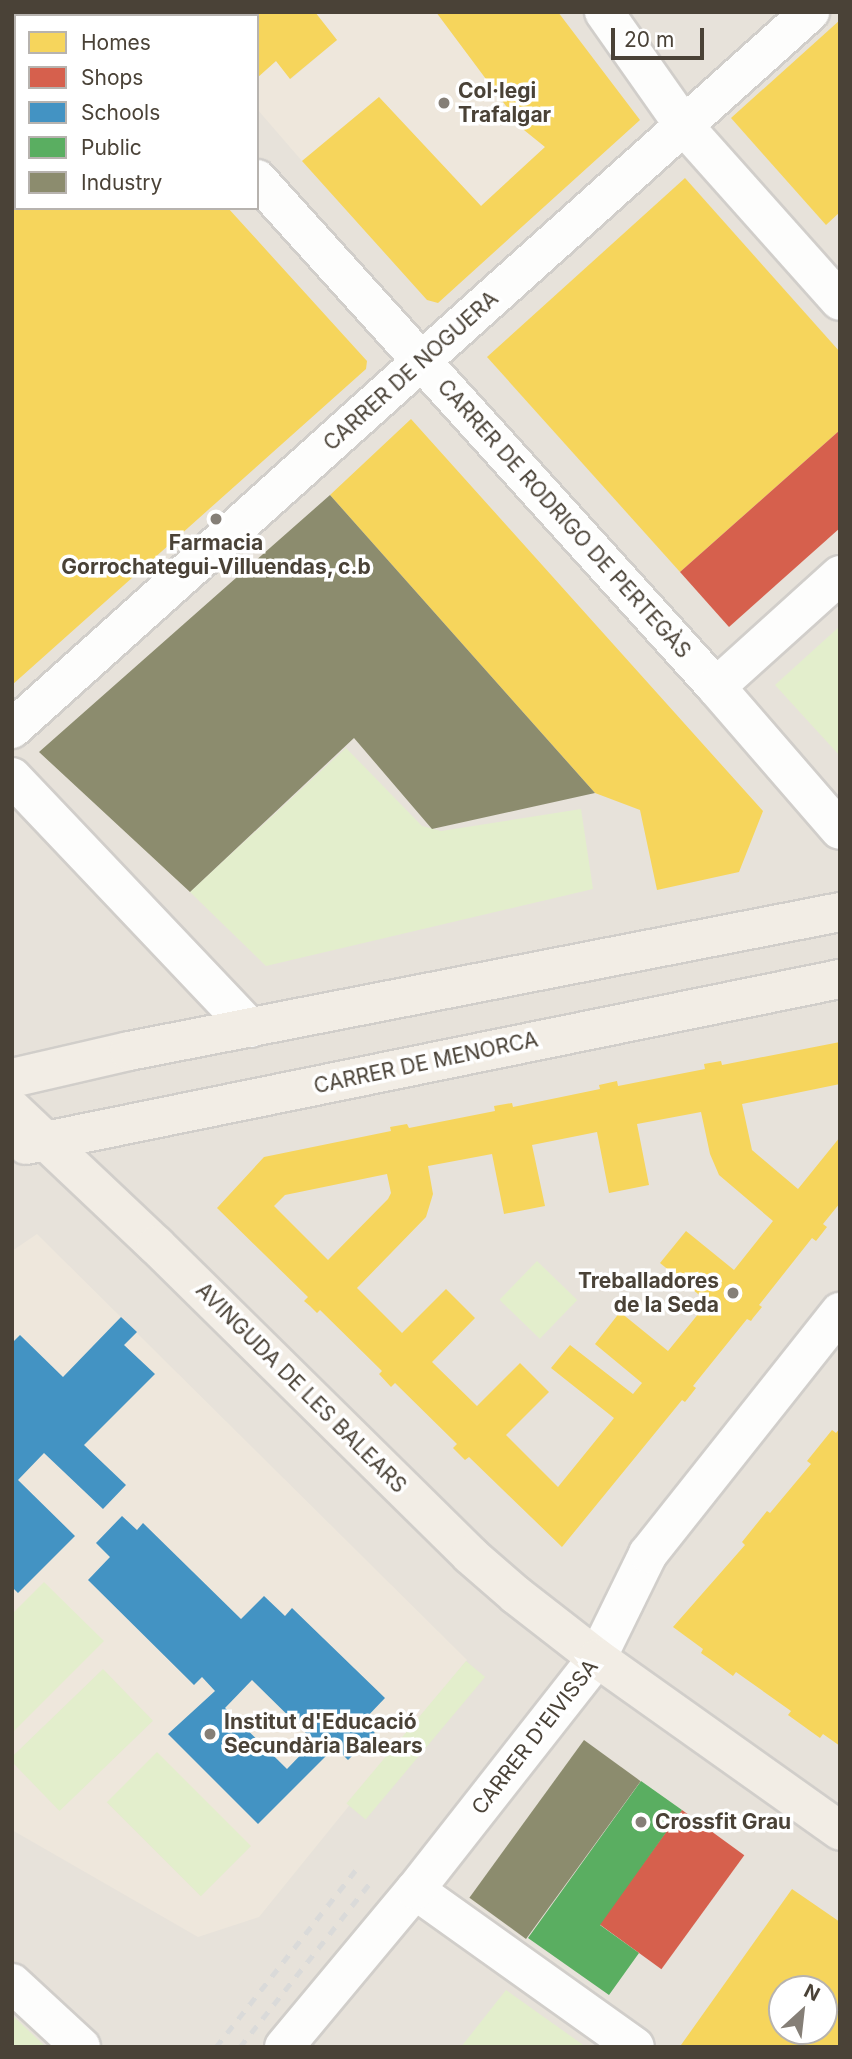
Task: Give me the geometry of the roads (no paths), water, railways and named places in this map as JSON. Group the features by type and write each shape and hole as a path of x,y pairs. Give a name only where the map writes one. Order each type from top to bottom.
{"main road":[{"path":"12,1078 250,1028 840,912"},
{"name":"CARRER DE MENORCA","path":"28,1144 840,979"},
{"name":"AVINGUDA DE LES BALEARS","path":"12,1109 28,1144 156,1244 470,1555 597,1658 840,1831"}],"street":[{"path":"604,12 684,126 840,301"},
{"name":"CARRER DE NOGUERA","path":"12,729 810,12"},
{"name":"CARRER DE RODRIGO DE PERTEGÀS","path":"259,181 716,687 840,830"},
{"path":"716,687 840,575"},
{"path":"12,777 250,1028"},
{"name":"CARRER D'EIVISSA","path":"284,2047 415,1890 597,1658 648,1554 840,1312"},
{"path":"415,1890 635,2047"},
{"path":"12,1983 81,2047"}],"railway":[{"path":"216,2047 356,1870"},
{"path":"240,2047 371,1882"}],"place":[{"name":"Col·legi Trafalgar","path":"444,103"},
{"name":"Farmacia Gorrochategui-Villuendas, c.b","path":"216,519"},
{"name":"Treballadores de la Seda","path":"733,1293"},
{"name":"Institut d'Educació Secundària Balears","path":"210,1734"},
{"name":"Crossfit Grau","path":"641,1822"}]}
